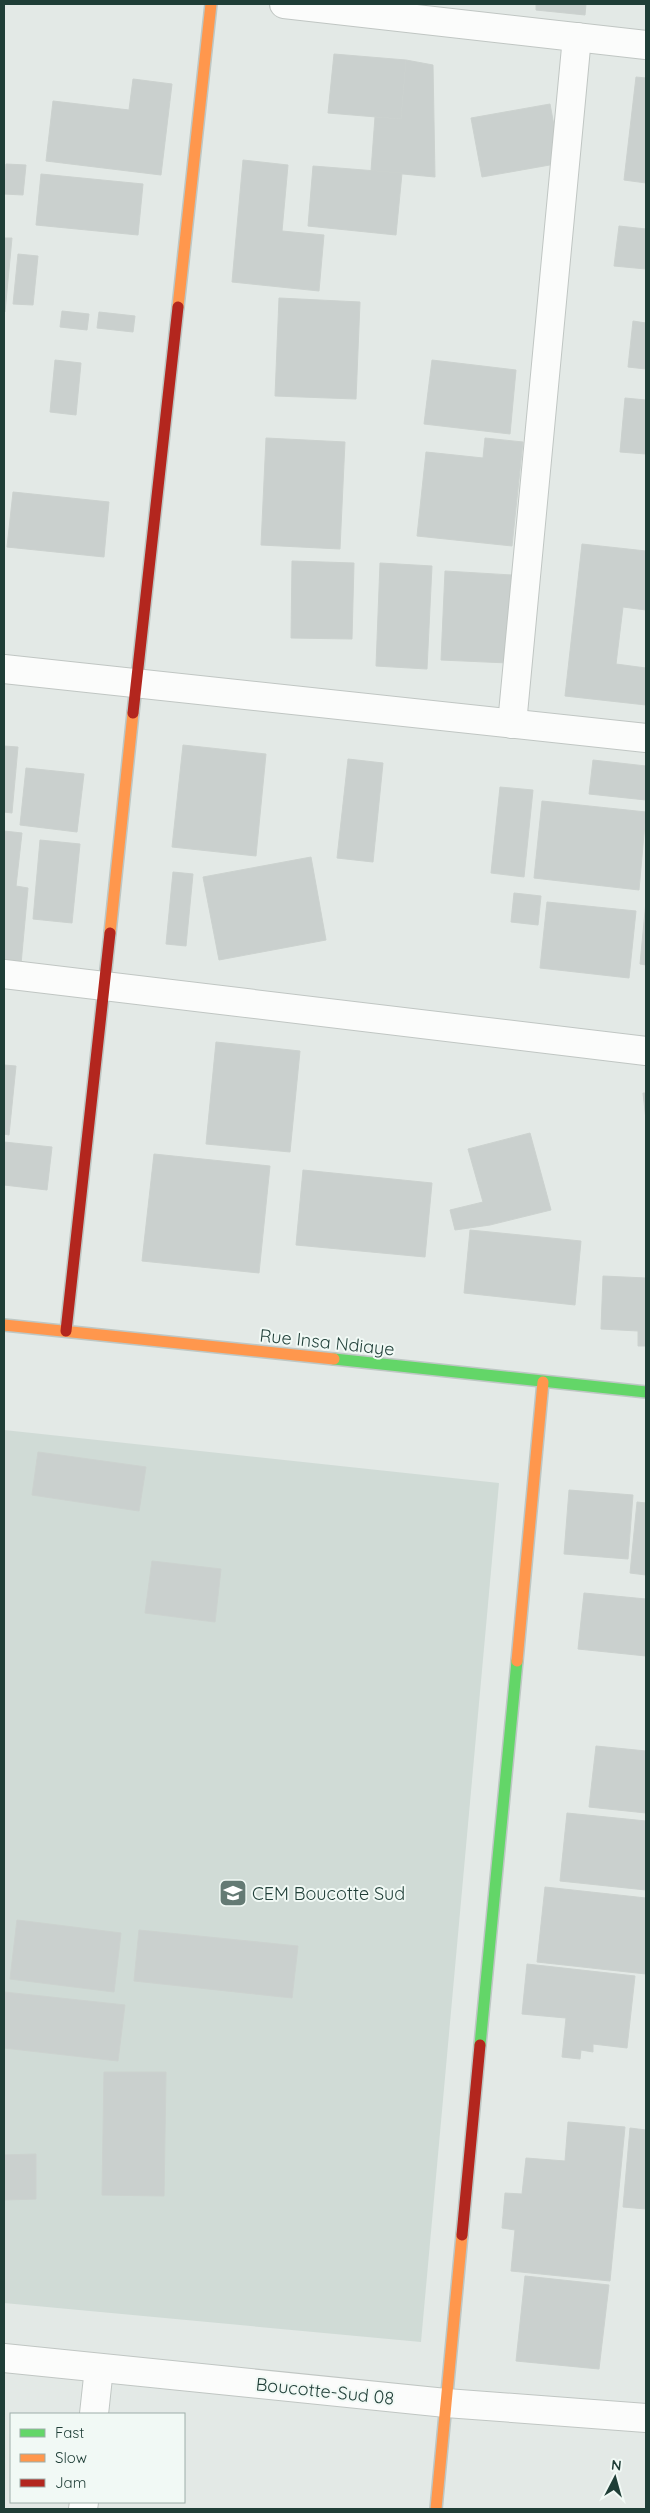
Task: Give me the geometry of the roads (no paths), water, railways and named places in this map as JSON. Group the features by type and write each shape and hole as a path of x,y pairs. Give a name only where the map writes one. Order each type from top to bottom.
{"street":[{"path":"66,1331 135,683 211,4"},
{"path":"284,4 646,45"},
{"path":"512,724 576,37"},
{"path":"4,669 646,738"},
{"path":"4,974 646,1051"},
{"name":"Rue Insa Ndiaye","path":"4,1325 646,1392"},
{"path":"436,2509 543,1382"},
{"name":"Boucotte-Sud 08","path":"4,2358 446,2403 646,2418"},
{"path":"94,2413 99,2368"}],"place":[{"name":"CEM Boucotte Sud","path":"233,1893"}]}
